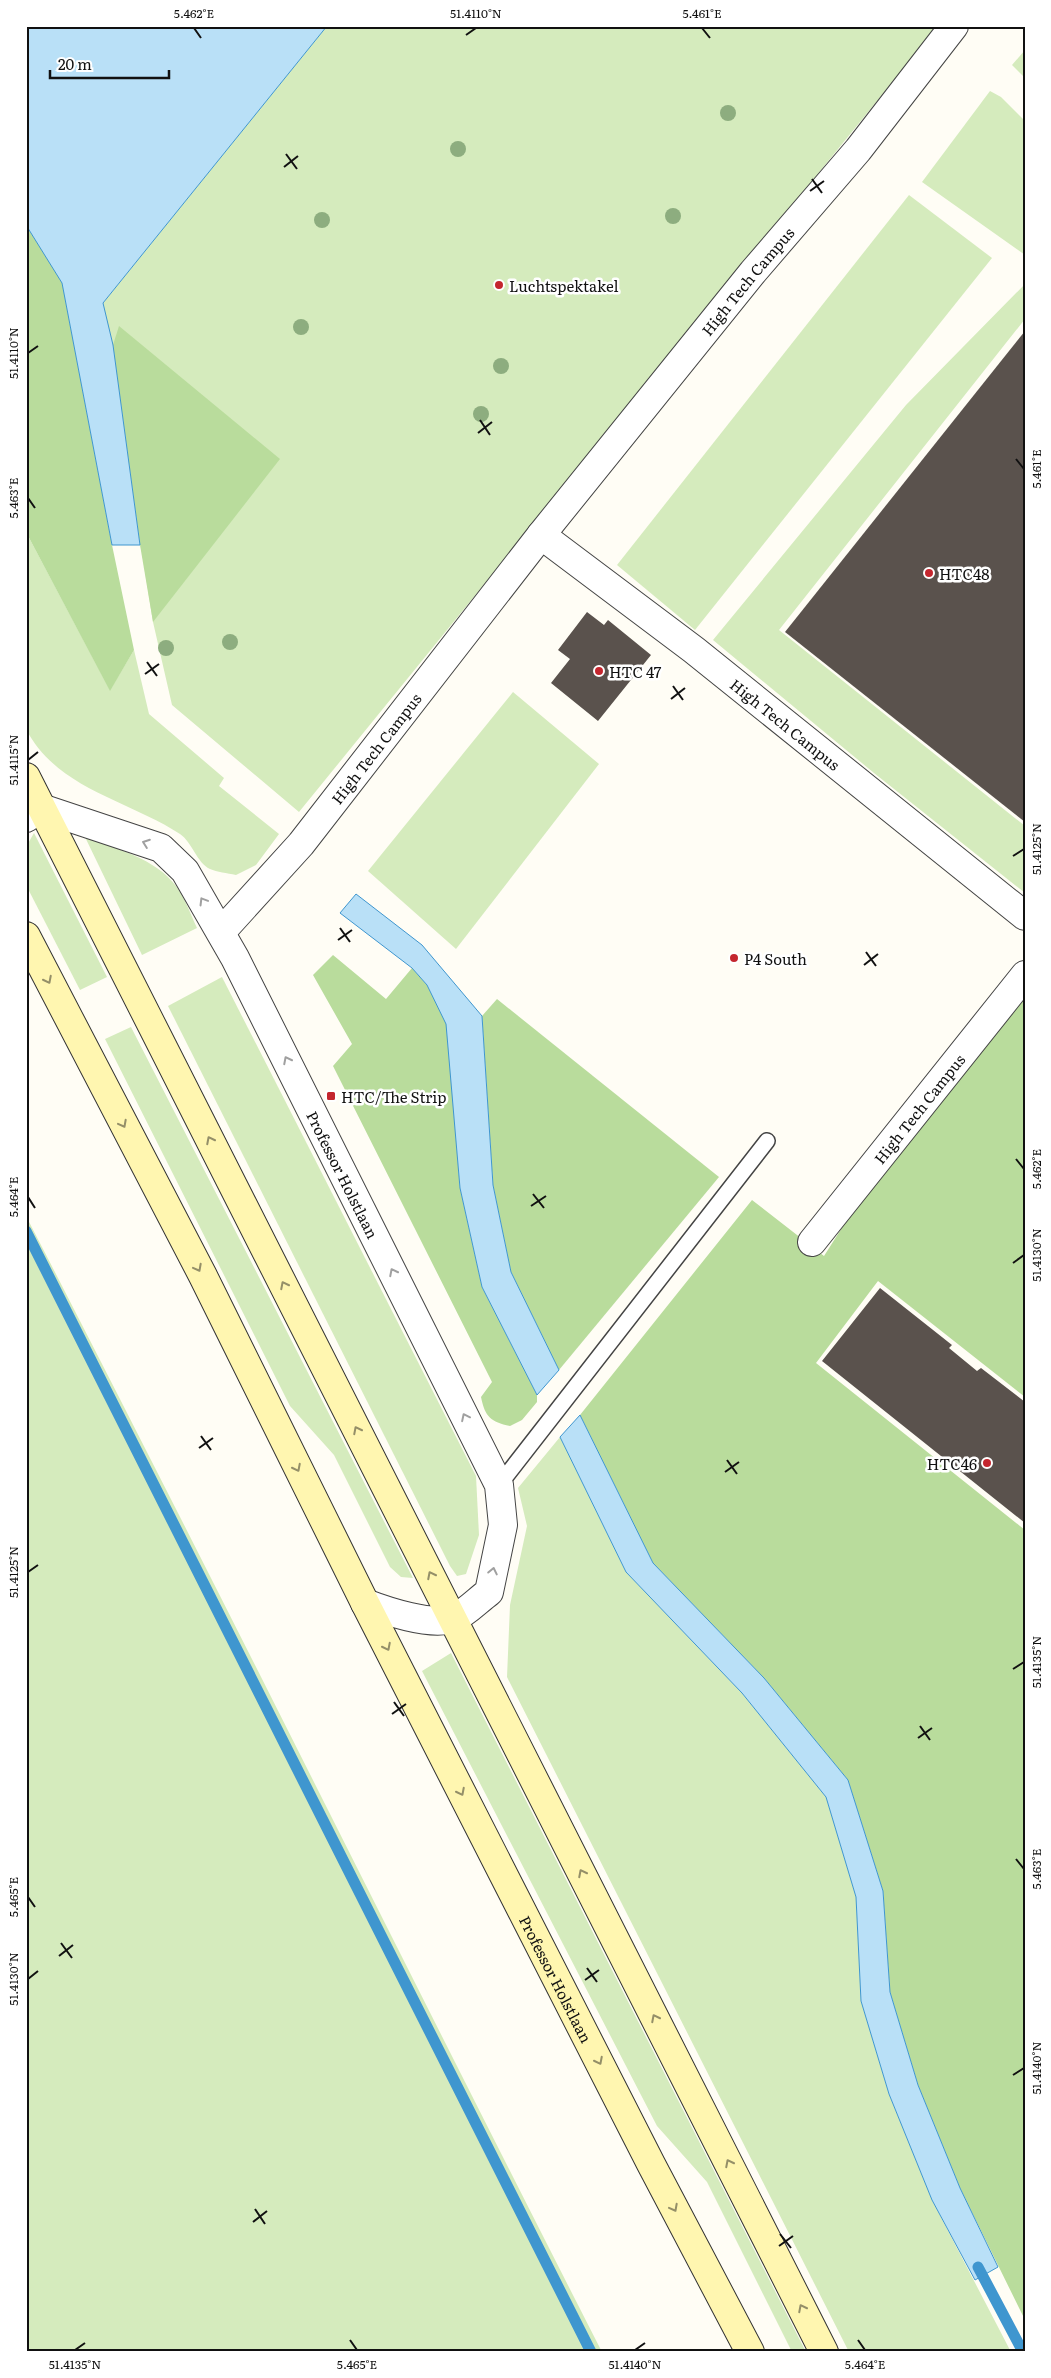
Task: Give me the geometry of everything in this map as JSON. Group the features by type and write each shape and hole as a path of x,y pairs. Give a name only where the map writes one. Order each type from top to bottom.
{"main road":[{"path":"26,778 34,813 453,1618 824,2352"},
{"name":"Professor Holstlaan","path":"26,936 203,1276 365,1603 647,2156 750,2352"}],"street":[{"name":"High Tech Campus","path":"222,932 301,844 541,535 754,272 858,150 954,26"},
{"name":"High Tech Campus","path":"541,535 694,650 1025,916"},
{"name":"Professor Holstlaan","path":"34,813 161,848 184,871 222,932 498,1485 503,1525 489,1592 453,1618"},
{"name":"High Tech Campus","path":"812,1242 1025,975"},
{"path":"365,1603 394,1614 433,1620 453,1618"}],"lane":[{"path":"498,1485 768,1141"}],"green space":[{"path":"327,26 508,26 512,29 515,26 938,26 299,812 172,705 153,622 103,303"},
{"path":"1025,50 1025,78 1012,65"},
{"path":"990,91 1001,97 1025,121 1025,255 922,182"},
{"path":"909,195 992,258 695,630 617,565"},
{"path":"26,225 62,282 134,650 110,691 26,532"},
{"path":"1025,284 1025,319 779,630 1025,826 1025,893 874,773 713,640 906,405"},
{"path":"119,326 280,459 153,622 140,545 113,345"},
{"path":"26,532 110,690 134,650 149,714 224,778 219,786 279,834 256,865 236,875 210,869 205,866 180,834 160,822 75,780 56,766 39,749 26,729"},
{"path":"513,692 599,764 456,949 368,871"},
{"path":"34,833 107,977 80,990 26,885 26,847"},
{"path":"85,837 146,861 167,876 182,896 197,928 142,955"},
{"path":"333,955 386,999 412,968 427,985 447,1024 460,1188 482,1287 537,1395 537,1402 522,1420 510,1426 498,1423 487,1414 481,1397 492,1382 333,1066 352,1044 313,975"},
{"path":"222,977 476,1476 479,1535 466,1574 457,1576 450,1566 168,1006"},
{"path":"1025,992 1025,1397 878,1281 816,1363 1025,1530 1025,2320 960,2188 918,2085 890,1992 883,1891 848,1780 764,1678 653,1563 580,1415 752,1200 824,1256 852,1212"},
{"path":"497,999 719,1177 559,1370 511,1272 493,1185 482,1016"},
{"path":"131,1027 413,1578 401,1577 390,1567 334,1455 290,1406 105,1039"},
{"path":"26,1216 171,1499 602,2352 26,2352"},
{"path":"560,1437 626,1572 742,1693 826,1797 856,1897 861,2001 889,2094 932,2200 1011,2352 849,2352 507,1677 510,1605 527,1526 518,1488"},
{"path":"451,1653 806,2352 792,2352 707,2182 657,2126 422,1671"}],"water":[{"path":"26,26 327,26 103,303 113,345 140,545 112,545 62,283 26,225"},
{"path":"356,894 422,945 482,1016 493,1185 511,1272 559,1370 537,1395 482,1287 460,1188 446,1024 427,985 412,968 340,913"},
{"path":"580,1415 653,1563 764,1678 848,1780 883,1891 890,1992 918,2085 960,2188 998,2267 975,2280 932,2200 889,2094 861,2001 856,1897 826,1797 742,1693 626,1572 560,1437"}],"building":[{"name":"HTC48","path":"1025,331 1025,822 785,632"},
{"name":"HTC 47","path":"587,612 604,625 608,620 651,655 598,721 551,683 570,659 558,650"},
{"name":"HTC46","path":"880,1288 952,1345 949,1348 977,1371 981,1368 1025,1402 1025,1523 822,1361"}],"waterway":[{"path":"26,1231 591,2352"},
{"path":"978,2267 1023,2352"}],"place":[{"name":"Luchtspektakel","path":"499,285"},
{"name":"HTC48","path":"929,573"},
{"name":"HTC 47","path":"599,671"},
{"name":"P4 South","path":"734,958"},
{"name":"HTC/The Strip","path":"331,1096"},
{"name":"HTC46","path":"987,1463"}]}
